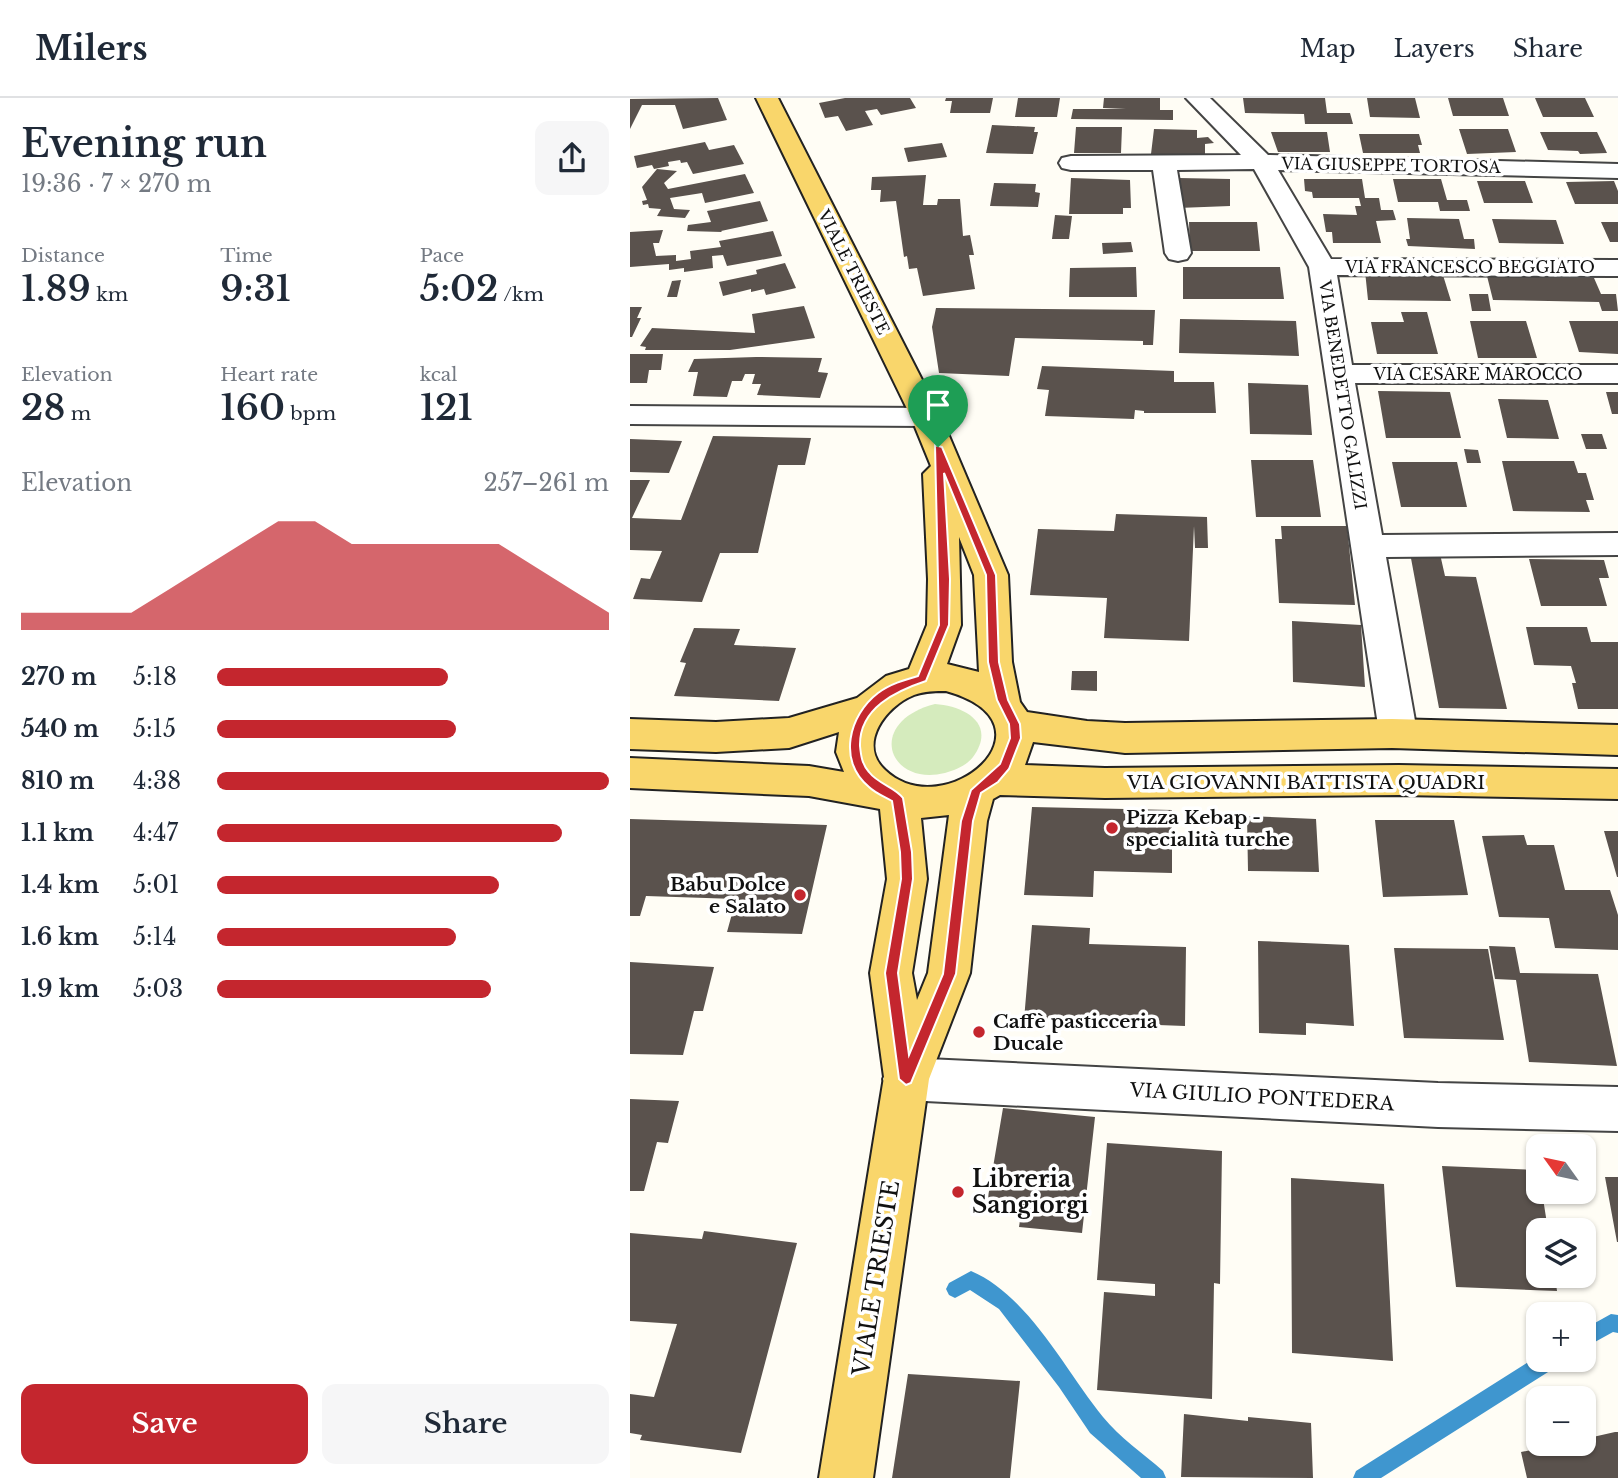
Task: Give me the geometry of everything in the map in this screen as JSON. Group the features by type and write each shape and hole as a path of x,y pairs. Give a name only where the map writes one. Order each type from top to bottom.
{"main road":[{"name":"VIALE TRIESTE","path":"767,98 932,432 991,575 993,662 1009,712"},
{"name":"VIALE TRIESTE","path":"923,678 944,625 945,579 932,432"},
{"path":"630,734 716,737 789,733 867,709 892,690 923,678 946,677 968,680 988,688 1009,712 1039,730 1105,737 1398,732 1618,740"},
{"path":"867,709 859,724 855,756 861,771 873,784 893,796"},
{"path":"630,773 809,782 924,803 951,800 985,785 1012,752 1016,738 1009,712"},
{"name":"VIA GIOVANNI BATTISTA QUADRI","path":"985,785 1399,780 1618,784"},
{"name":"VIALE TRIESTE","path":"846,1478 906,1079 950,974 967,821 985,785"},
{"name":"VIALE TRIESTE","path":"893,796 906,852 907,879 891,973 906,1079"}],"street":[{"name":"VIA BENEDETTO GALIZZI","path":"1197,98 1262,162 1321,267 1398,732"},
{"name":"VIA GIUSEPPE TORTOSA","path":"1071,163 1262,162 1618,171"},
{"path":"1164,164 1178,253"},
{"name":"VIA FRANCESCO BEGGIATO","path":"1321,267 1618,268"},
{"name":"VIA CESARE MAROCCO","path":"1338,374 1618,374"},
{"path":"630,415 932,432"},
{"path":"1368,545 1618,544"},
{"name":"VIA GIULIO PONTEDERA","path":"906,1079 1438,1105 1618,1109"}],"green space":[{"path":"935,704 957,708 967,713 979,726 981,735 973,757 967,763 945,773 925,775 910,771 898,762 892,750 892,737 899,724 913,713"}],"building":[{"path":"718,98 727,120 683,129 675,105 642,105 630,129 630,99"},
{"path":"845,98 910,98 916,108 881,115 877,109 865,111 873,125 846,131 838,116 825,118 819,103"},
{"path":"946,98 993,98 990,113 950,113 952,101 945,101"},
{"path":"1018,98 1060,98 1057,117 1015,117"},
{"path":"1104,98 1160,98 1160,110 1173,110 1173,120 1071,119 1073,109 1126,109 1103,108"},
{"path":"1243,98 1325,98 1327,113 1350,113 1353,124 1305,124 1304,114 1245,113"},
{"path":"1367,98 1415,98 1420,118 1370,117"},
{"path":"1448,98 1503,98 1509,116 1453,116"},
{"path":"1535,98 1585,98 1594,117 1543,117"},
{"path":"992,125 1035,127 1034,132 1038,132 1033,154 986,153"},
{"path":"1076,127 1122,127 1121,153 1074,153"},
{"path":"1154,129 1197,130 1197,138 1208,137 1214,143 1205,144 1205,155 1151,154"},
{"path":"1459,129 1508,129 1516,152 1467,154"},
{"path":"1271,132 1327,132 1330,152 1278,152"},
{"path":"1540,132 1597,132 1607,153 1580,154 1578,151 1548,150"},
{"path":"1359,134 1419,134 1422,145 1418,145 1420,153 1363,153"},
{"path":"705,142 709,150 734,145 744,164 693,174 687,162 681,163 680,160 654,169 652,165 637,168 634,156"},
{"path":"942,143 947,157 908,162 904,148"},
{"path":"657,169 677,171 664,183 668,189 745,174 754,193 705,203 702,193 670,198 674,209 690,210 685,218 657,216 661,209 643,205 642,201 647,200 642,187"},
{"path":"926,175 923,205 937,205 938,199 960,199 963,236 970,235 974,255 969,255 975,289 923,296 917,268 909,269 907,256 904,257 896,201 880,202 881,190 871,190 872,177"},
{"path":"1071,178 1130,180 1131,208 1123,208 1123,214 1069,214"},
{"path":"1179,178 1230,179 1230,206 1178,208"},
{"path":"1304,179 1362,179 1365,198 1379,198 1381,210 1393,210 1396,220 1376,221 1381,243 1333,243 1332,232 1326,232 1323,214 1357,215 1355,206 1361,206 1359,198 1313,198 1312,192 1305,191"},
{"path":"1393,179 1441,179 1447,200 1467,200 1470,211 1440,211 1438,202 1398,202"},
{"path":"1477,181 1525,181 1533,203 1484,203"},
{"path":"1614,181 1618,191 1618,204 1575,204 1566,182"},
{"path":"994,183 1036,184 1035,192 1040,193 1038,207 990,206"},
{"path":"760,201 768,221 722,232 687,231 688,225 711,222 707,211"},
{"path":"1055,215 1072,216 1069,239 1052,239"},
{"path":"1407,218 1459,219 1464,239 1474,239 1475,249 1408,246 1406,239 1410,239"},
{"path":"1492,219 1556,220 1564,244 1499,243"},
{"path":"1189,222 1257,222 1260,251 1190,251"},
{"path":"1601,222 1618,222 1618,242 1610,242"},
{"path":"663,230 659,243 653,243 656,256 676,255 676,261 691,259 690,251 721,247 719,241 773,231 782,256 727,266 723,255 712,256 713,268 684,272 684,268 669,270 669,264 630,267 630,232"},
{"path":"1131,242 1133,252 1103,254 1102,243"},
{"path":"785,263 796,288 766,295 764,289 751,292 751,289 723,296 719,282 757,274 756,270"},
{"path":"1136,267 1137,297 1069,297 1070,268"},
{"path":"1183,267 1280,267 1284,299 1183,299"},
{"path":"1365,271 1442,272 1451,301 1368,300"},
{"path":"1487,276 1594,278 1601,294 1616,294 1618,311 1602,311 1599,302 1493,300"},
{"path":"681,280 677,297 667,297 672,281"},
{"path":"1469,294 1488,294 1491,311 1472,311"},
{"path":"804,306 815,338 730,350 645,350 646,347 640,346 652,328 755,333 752,314"},
{"path":"630,307 642,307 637,318 641,318 632,337 630,337"},
{"path":"936,308 1155,310 1153,345 1143,345 1143,341 1015,338 1009,376 939,373 932,327"},
{"path":"1401,312 1427,312 1438,354 1377,354 1371,322 1404,322"},
{"path":"1180,319 1296,321 1299,356 1179,353"},
{"path":"1470,321 1526,321 1537,358 1478,358"},
{"path":"1569,321 1618,321 1618,354 1579,352"},
{"path":"630,354 663,354 661,370 649,370 647,383 630,383"},
{"path":"822,358 818,372 828,373 820,398 757,395 761,384 752,384 755,374 745,374 742,381 732,381 727,397 693,396 698,372 688,372 694,359"},
{"path":"1042,366 1174,371 1174,382 1214,382 1216,413 1144,413 1135,410 1134,419 1045,416 1049,390 1037,389"},
{"path":"1248,383 1308,385 1312,435 1250,434"},
{"path":"1378,391 1450,392 1461,438 1386,438"},
{"path":"1606,392 1618,392 1618,414 1612,414"},
{"path":"1498,399 1548,400 1559,439 1507,438"},
{"path":"1581,434 1602,434 1607,449 1586,449"},
{"path":"713,436 811,438 805,465 778,465 758,553 720,553 702,602 633,599 641,578 650,579 662,551 630,550 630,480 650,480 632,518 681,520"},
{"path":"630,439 682,441 669,473 630,472"},
{"path":"1464,449 1478,450 1481,463 1467,463"},
{"path":"1251,460 1313,460 1321,517 1256,517"},
{"path":"1502,461 1574,461 1578,473 1586,473 1594,500 1586,500 1590,512 1513,511"},
{"path":"1392,462 1457,462 1467,507 1401,507"},
{"path":"1116,514 1207,517 1208,548 1195,548 1194,526 1189,641 1104,638 1107,598 1030,595 1038,529 1114,531"},
{"path":"1281,526 1347,526 1355,605 1279,603 1275,539 1282,539"},
{"path":"1410,553 1440,554 1445,576 1476,577 1507,709 1439,708"},
{"path":"1529,559 1604,560 1609,578 1599,578 1607,606 1541,606"},
{"path":"1292,621 1361,625 1365,687 1293,682"},
{"path":"1526,627 1587,627 1591,642 1618,642 1618,709 1578,709 1572,683 1576,683 1571,666 1534,665"},
{"path":"694,628 740,629 734,645 796,648 779,701 674,696 686,663 680,662"},
{"path":"1072,671 1097,671 1097,691 1071,690"},
{"path":"1032,807 1172,810 1172,873 1094,871 1093,897 1024,895"},
{"path":"1247,816 1316,819 1319,872 1248,871"},
{"path":"630,819 827,825 802,934 727,932 736,899 646,896 640,916 630,916"},
{"path":"1375,820 1454,820 1468,895 1383,897"},
{"path":"1604,831 1618,831 1618,877 1617,877"},
{"path":"1524,835 1527,845 1554,845 1565,890 1610,890 1618,915 1618,950 1555,948 1549,918 1499,917 1482,836"},
{"path":"1032,925 1090,928 1089,944 1186,947 1185,1026 1024,1020"},
{"path":"1258,941 1349,945 1354,1026 1306,1023 1306,1035 1259,1033"},
{"path":"1489,946 1515,947 1520,973 1598,974 1617,1066 1529,1062 1516,980 1495,979"},
{"path":"1394,948 1488,949 1504,1040 1404,1038"},
{"path":"630,962 714,967 703,1011 694,1011 683,1055 630,1054"},
{"path":"630,1099 679,1101 668,1143 657,1142 644,1191 630,1191"},
{"path":"1003,1108 1095,1117 1082,1233 1019,1227 1022,1207 987,1203"},
{"path":"1107,1143 1222,1151 1220,1284 1214,1283 1212,1399 1097,1390 1104,1292 1155,1296 1155,1284 1097,1280"},
{"path":"1442,1166 1526,1170 1526,1204 1544,1204 1546,1218 1526,1218 1526,1288 1557,1288 1557,1291 1456,1287"},
{"path":"1605,1177 1618,1177 1618,1242 1617,1242"},
{"path":"1291,1178 1384,1184 1393,1361 1292,1353"},
{"path":"704,1231 797,1243 741,1453 640,1440 642,1435 630,1433 630,1394 654,1397 677,1324 630,1321 630,1233 702,1239"},
{"path":"908,1374 1020,1381 1010,1478 892,1478"},
{"path":"1184,1414 1248,1421 1248,1417 1311,1423 1313,1478 1181,1477"},
{"path":"1618,1432 1618,1478 1527,1478 1521,1452 1526,1451 1526,1456 1596,1456 1596,1436"}],"waterway":[{"path":"955,1289 971,1280 1005,1303 1066,1380 1097,1426 1156,1478"},
{"path":"1596,1332 1611,1323 1618,1324"},
{"path":"1363,1478 1530,1372"}],"place":[{"name":"Pizza Kebap - specialità turche","path":"1112,828"},
{"name":"Babu Dolce e Salato","path":"800,895"},
{"name":"Caffè pasticceria Ducale","path":"979,1032"},
{"name":"Libreria Sangiorgi","path":"958,1192"}],"route":[{"path":"938,447 991,575 993,662 1003,700 1015,724 1016,738 1005,766 994,779 976,790 967,821 950,974 906,1079 891,973 907,879 898,798 873,784 861,771 855,756 855,740 867,709 882,695 923,678 944,625 945,579 938,447"}]}
